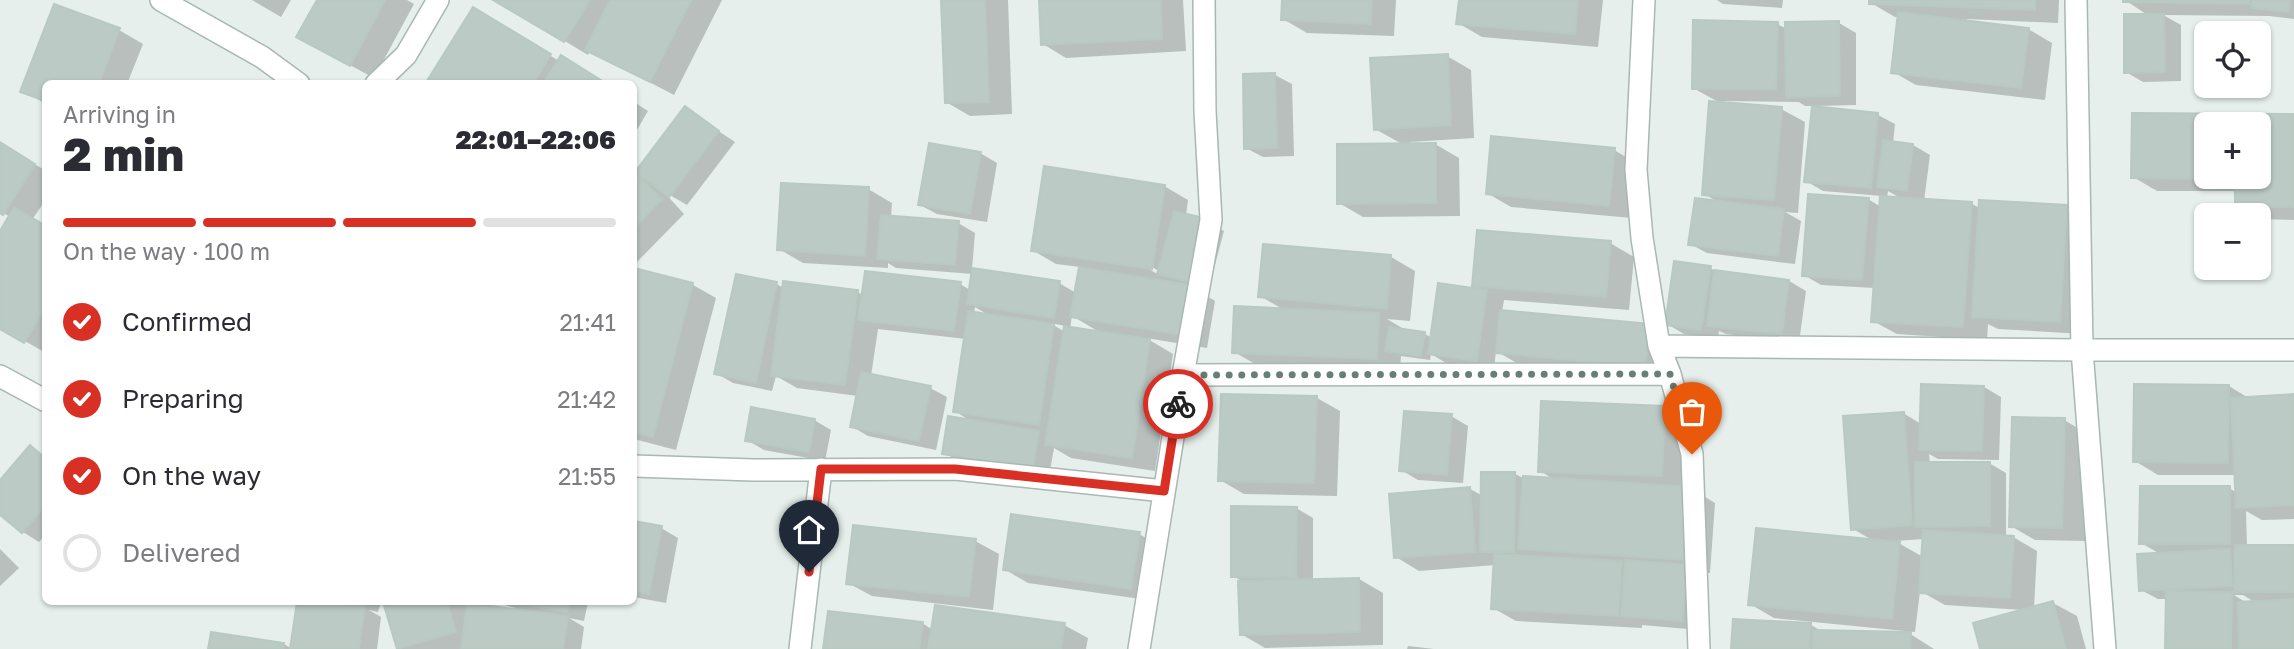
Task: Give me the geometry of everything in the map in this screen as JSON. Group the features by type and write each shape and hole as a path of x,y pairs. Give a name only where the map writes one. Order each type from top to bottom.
{"street":[{"path":"161,0 262,57 294,80"},
{"path":"380,80 406,55 438,0"},
{"path":"1139,649 1211,220 1205,111 1204,0"},
{"path":"1644,0 1636,170 1642,238 1659,346 1670,374 1692,454 1699,649"},
{"path":"2076,0 2082,350 2105,649"},
{"path":"1659,346 2294,350"},
{"path":"1183,375 1670,374"},
{"path":"0,376 42,399"},
{"path":"637,466 753,470 955,469 1164,491"},
{"path":"800,649 821,469"}],"building":[{"path":"317,0 385,0 350,66 296,37"},
{"path":"493,0 590,0 564,42"},
{"path":"610,0 691,0 650,82 585,50"},
{"path":"941,0 985,0 989,102 945,103"},
{"path":"1039,0 1161,0 1162,39 1041,45"},
{"path":"1282,0 1372,0 1371,24 1281,20"},
{"path":"1459,0 1578,0 1575,34 1456,24"},
{"path":"1869,0 2035,0 2035,10 1869,4"},
{"path":"2249,0 2249,4 2123,2"},
{"path":"2252,0 2290,0 2289,12 2251,8"},
{"path":"54,4 120,28 100,80 42,80 42,100 20,92"},
{"path":"473,7 551,54 535,80 428,80"},
{"path":"1898,12 2029,28 2021,88 1891,73"},
{"path":"2124,14 2164,14 2165,72 2124,73"},
{"path":"1693,20 1778,22 1776,89 1692,89"},
{"path":"1839,21 1840,96 1786,97 1785,22"},
{"path":"1448,54 1451,125 1374,130 1370,58"},
{"path":"561,55 601,80 545,80"},
{"path":"1275,73 1277,148 1244,149 1243,74"},
{"path":"1709,101 1782,107 1774,200 1702,195"},
{"path":"685,106 719,131 669,197 637,173 637,169"},
{"path":"1812,106 1878,113 1871,188 1804,182"},
{"path":"2132,113 2194,113 2194,179 2131,178"},
{"path":"2271,114 2294,114 2294,207 2271,207 2271,203 2235,203 2235,189 2271,189"},
{"path":"1491,136 1615,148 1609,206 1486,194"},
{"path":"1883,140 1913,144 1907,191 1877,187"},
{"path":"0,142 35,164 3,215 0,213"},
{"path":"929,143 981,152 970,214 918,205"},
{"path":"1436,143 1436,203 1337,204 1337,144"},
{"path":"1044,166 1165,185 1152,269 1031,251"},
{"path":"637,175 662,199 637,225"},
{"path":"781,183 869,187 865,256 777,250"},
{"path":"1808,194 1869,198 1862,280 1802,276"},
{"path":"1880,196 1972,202 1963,327 1871,322"},
{"path":"1695,198 1784,209 1778,256 1688,245"},
{"path":"1979,200 2067,205 2060,322 1972,317"},
{"path":"14,207 42,224 42,313 24,343 0,329 0,231"},
{"path":"1174,211 1208,219 1191,282 1157,274"},
{"path":"881,215 959,221 955,265 877,259"},
{"path":"1477,230 1611,241 1606,297 1472,286"},
{"path":"1263,244 1391,255 1387,309 1258,297"},
{"path":"1674,261 1711,266 1701,330 1665,325"},
{"path":"1079,267 1191,285 1184,335 1070,317"},
{"path":"972,268 1060,281 1054,318 967,304"},
{"path":"637,269 693,283 653,437 637,433"},
{"path":"1714,270 1789,280 1782,334 1707,326"},
{"path":"865,271 961,282 954,331 858,320"},
{"path":"736,274 777,282 756,383 714,374"},
{"path":"783,281 858,290 845,385 771,376"},
{"path":"1438,283 1487,290 1477,361 1428,354"},
{"path":"1234,306 1379,313 1377,359 1232,353"},
{"path":"1500,310 1650,324 1645,367 1496,353"},
{"path":"968,311 1054,324 1039,425 953,412"},
{"path":"1064,326 1150,339 1132,458 1045,445"},
{"path":"1389,327 1425,332 1421,356 1385,351"},
{"path":"861,372 931,386 919,441 850,427"},
{"path":"1921,384 1984,386 1982,451 1919,450"},
{"path":"2134,384 2229,385 2228,463 2133,462"},
{"path":"1221,394 1317,396 1314,483 1218,481"},
{"path":"2294,394 2294,505 2236,508 2231,398"},
{"path":"1541,401 1665,406 1662,476 1538,472"},
{"path":"751,407 815,419 809,452 745,441"},
{"path":"1404,411 1452,414 1447,475 1399,471"},
{"path":"1904,412 1912,525 1851,530 1843,416"},
{"path":"948,416 1039,431 1033,468 942,454"},
{"path":"2012,417 2065,418 2062,528 2009,527"},
{"path":"30,445 42,456 42,509 22,533 0,515 0,480"},
{"path":"1915,462 1990,462 1990,526 1915,527"},
{"path":"1481,472 1515,472 1514,552 1480,552"},
{"path":"1523,476 1692,487 1687,560 1518,549"},
{"path":"2140,486 2230,486 2230,544 2139,544"},
{"path":"1470,487 1475,552 1394,558 1389,494"},
{"path":"1231,506 1297,507 1296,578 1231,577"},
{"path":"1011,514 1140,532 1131,589 1003,570"},
{"path":"637,522 662,526 649,594 637,592"},
{"path":"853,525 976,539 969,597 846,584"},
{"path":"1756,528 1900,542 1892,619 1748,605"},
{"path":"1923,530 2014,536 2010,598 1919,593"},
{"path":"2235,545 2294,545 2294,592 2234,592"},
{"path":"2230,549 2232,586 2139,591 2137,554"},
{"path":"1494,554 1622,561 1618,616 1491,609"},
{"path":"1625,560 1687,565 1682,621 1621,616"},
{"path":"1359,578 1360,632 1240,635 1238,581"},
{"path":"2166,591 2232,592 2231,649 2165,649"},
{"path":"2294,599 2294,649 2239,649 2238,602"},
{"path":"2053,601 2066,649 1980,649 1973,623"},
{"path":"297,605 365,606 359,649 290,649"},
{"path":"384,605 448,605 456,632 397,649"},
{"path":"467,605 568,616 563,649 461,649"},
{"path":"528,605 568,605 567,612"},
{"path":"935,605 1065,623 1061,649 928,649"},
{"path":"828,611 923,622 919,649 823,649"},
{"path":"1733,619 1811,623 1810,649 1731,649"},
{"path":"1813,630 1911,632 1910,649 1813,649"},
{"path":"211,632 284,643 283,649 208,649"}],"way so far":[{"path":"1178,404 1183,375 1670,374 1692,454"}],"route":[{"path":"809,572 821,469 955,469 1164,491 1178,404"}]}
